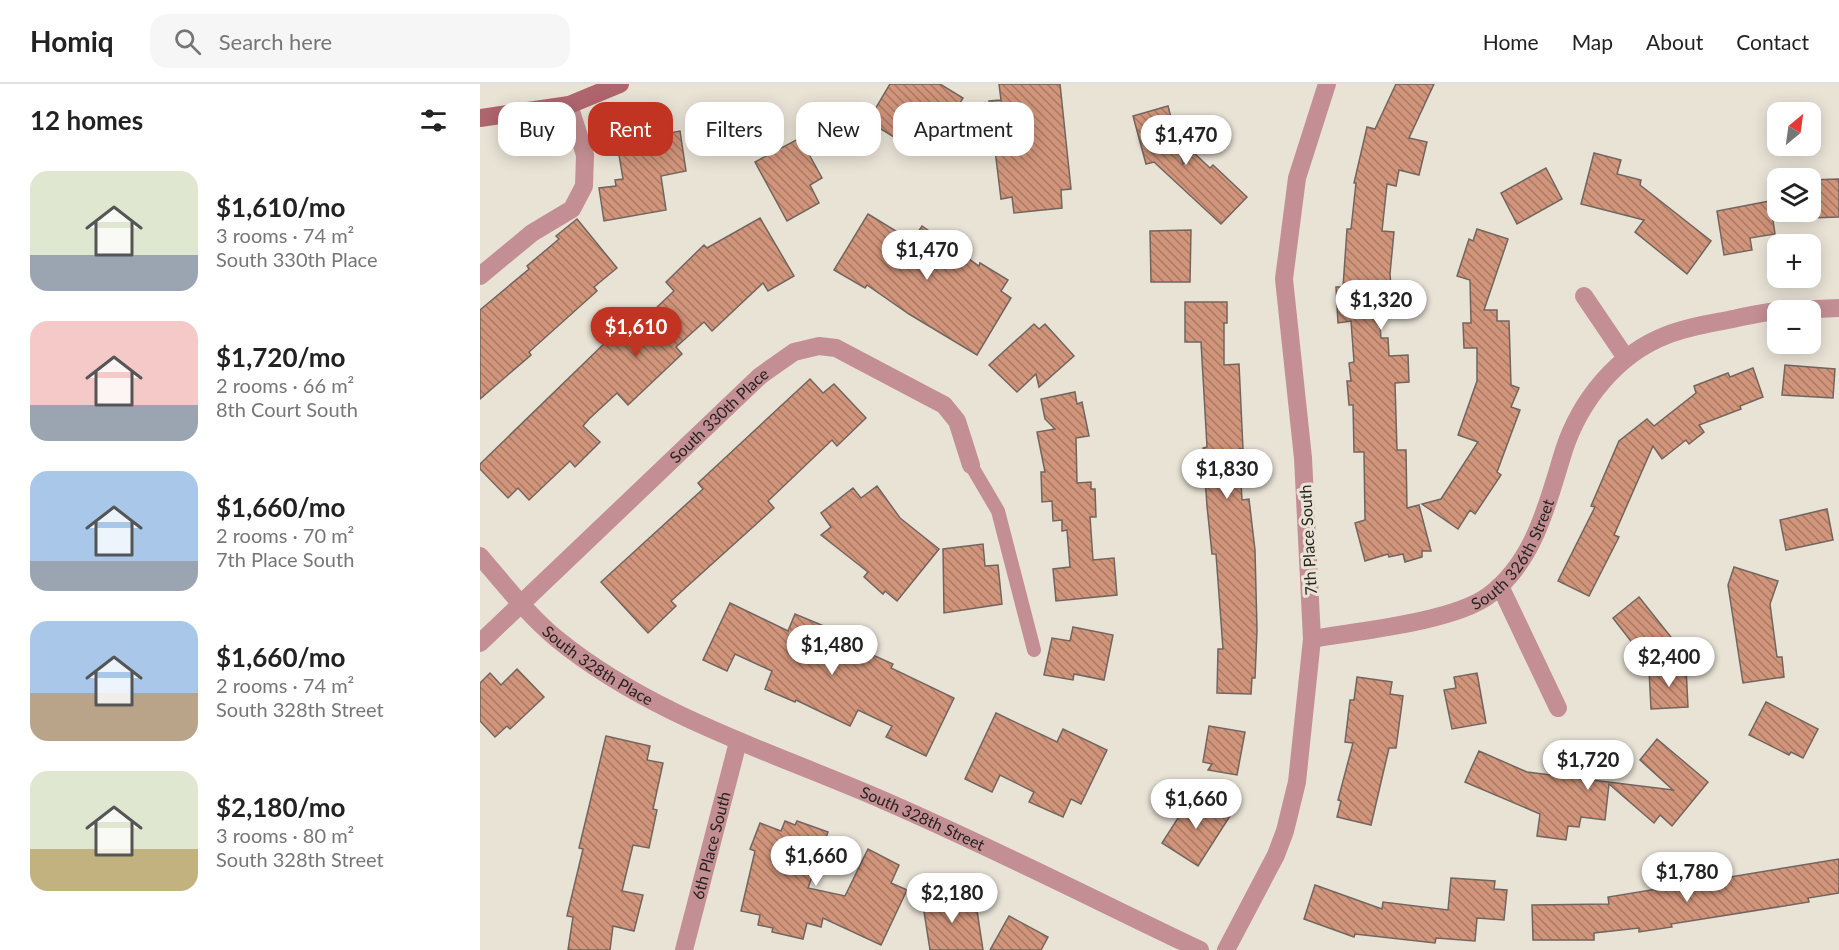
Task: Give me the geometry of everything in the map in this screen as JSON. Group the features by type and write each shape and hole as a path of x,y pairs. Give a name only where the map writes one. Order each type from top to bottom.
{"street":[{"name":"7th Place South","path":"1226,950 1263,883 1285,831 1297,782 1312,639 1303,458 1284,279 1297,178 1327,84"},
{"path":"576,102 617,86"},
{"path":"480,118 498,115"},
{"path":"480,276 532,234 572,208 584,186 585,155 576,129"},
{"path":"1584,296 1626,358"},
{"path":"1821,309 1839,308"},
{"name":"South 326th Street","path":"1312,639 1456,611 1474,605 1500,586 1530,544 1543,518 1569,437 1582,409 1601,384 1626,358 1665,335 1689,327 1767,313"},
{"name":"South 330th Place","path":"480,643 747,387 780,360 801,350 819,346 836,348 944,405 957,421 971,465"},
{"name":"South 328th Place","path":"480,556 521,603 557,638 609,676 738,742"},
{"path":"1500,586 1558,708"},
{"name":"6th Place South","path":"684,950 738,742"},
{"name":"South 328th Street","path":"738,742 884,800 1200,950"}],"lane":[{"path":"971,465 998,511 1034,650"}],"building":[{"path":"890,84 940,84 963,98 961,102 893,102 893,136 881,129 879,102"},
{"path":"999,84 1060,84 1071,189 1061,190 1062,208 1014,213 1012,197 1001,199 996,156 1034,156 1034,102 989,102 1001,100"},
{"path":"1396,84 1434,84 1409,138 1427,142 1419,175 1399,170 1396,186 1387,184 1382,231 1394,232 1390,274 1392,299 1378,301 1381,338 1388,338 1389,356 1408,355 1409,382 1395,383 1397,450 1406,450 1407,508 1419,505 1431,551 1422,551 1422,557 1405,562 1403,554 1389,557 1388,554 1365,561 1355,523 1365,520 1364,452 1354,452 1353,405 1349,405 1347,381 1351,381 1349,363 1354,362 1351,321 1338,323 1336,287 1343,287 1347,229 1351,229 1356,183 1354,183 1367,127 1375,129"},
{"path":"1168,106 1183,164 1194,153 1210,168 1213,165 1247,197 1221,224 1154,162 1146,164 1133,116"},
{"path":"680,131 686,171 661,176 666,210 604,221 599,188 616,186 615,180 623,179 619,156 673,156 673,132"},
{"path":"796,140 796,156 810,156 822,178 810,185 819,203 787,221 755,162 766,156 784,156 784,147"},
{"path":"1594,153 1621,160 1617,174 1641,180 1640,185 1711,241 1687,274 1635,232 1644,220 1581,204"},
{"path":"1546,168 1562,199 1517,224 1501,193"},
{"path":"1839,179 1839,217 1821,218 1821,180"},
{"path":"1767,202 1767,222 1773,222 1775,234 1750,238 1752,250 1724,255 1717,211"},
{"path":"868,214 912,241 922,226 979,266 980,263 1008,280 1001,291 1011,298 977,355 909,314 867,285 865,288 834,270"},
{"path":"760,218 794,276 768,291 763,283 712,331 704,322 676,347 682,354 628,405 617,393 589,419 583,426 600,442 575,467 570,461 529,500 518,488 508,498 480,469 480,464 610,338 617,345 674,291 666,282 704,245 707,248"},
{"path":"577,219 617,268 594,287 597,291 529,352 531,355 480,399 480,310 529,269 527,266 559,239 556,236"},
{"path":"1477,229 1508,239 1484,310 1497,310 1497,321 1509,321 1511,385 1519,388 1511,407 1520,410 1497,472 1501,475 1475,514 1470,510 1458,529 1422,504 1441,499 1478,442 1458,435 1477,381 1477,348 1464,348 1463,323 1471,323 1470,280 1457,276 1469,239 1473,241"},
{"path":"1191,230 1190,282 1151,282 1150,231"},
{"path":"1185,302 1227,302 1227,323 1224,323 1224,365 1239,364 1243,449 1239,449 1242,500 1249,499 1255,550 1257,630 1255,678 1252,678 1251,694 1217,693 1218,649 1223,649 1216,554 1212,554 1207,506 1203,448 1207,447 1201,342 1185,342"},
{"path":"1034,324 1039,329 1045,324 1074,356 1039,387 1036,374 1017,392 989,365"},
{"path":"1785,365 1835,369 1833,398 1782,395"},
{"path":"1753,368 1763,397 1740,406 1741,409 1699,425 1704,432 1689,444 1686,440 1662,459 1653,446 1614,535 1619,537 1589,596 1558,581 1595,507 1591,506 1619,441 1647,419 1654,426 1696,393 1694,386 1728,373 1730,377"},
{"path":"810,379 823,393 834,384 866,418 837,446 832,440 768,501 774,508 671,601 676,606 648,633 601,582 703,489 698,483"},
{"path":"1075,392 1077,404 1082,402 1089,436 1076,438 1077,483 1091,482 1091,489 1095,489 1096,517 1090,517 1093,560 1114,558 1117,595 1056,601 1053,569 1070,567 1067,530 1062,531 1062,520 1053,521 1052,501 1042,502 1041,472 1045,472 1037,432 1055,429 1045,419 1041,399"},
{"path":"877,486 900,518 939,549 897,601 885,591 883,594 864,577 868,572 821,535 831,527 821,513 853,488 861,498"},
{"path":"1827,509 1833,540 1786,550 1780,520"},
{"path":"983,544 985,566 998,565 1002,604 944,613 943,549"},
{"path":"1734,567 1778,581 1770,604 1777,657 1782,657 1784,677 1743,683 1728,585"},
{"path":"1639,597 1675,642 1648,663 1613,618"},
{"path":"730,603 788,631 795,614 838,632 835,638 893,664 891,668 954,698 926,756 886,737 892,726 858,710 850,726 796,700 795,702 765,689 772,671 735,654 727,671 703,660"},
{"path":"1073,627 1113,635 1104,680 1074,674 1073,680 1044,675 1052,638 1070,641"},
{"path":"1686,667 1688,707 1651,709 1649,670"},
{"path":"517,669 544,697 510,729 507,726 495,737 480,721 480,683 490,673 501,685"},
{"path":"1477,673 1486,723 1452,729 1444,690 1456,688 1454,677"},
{"path":"1357,677 1392,682 1390,694 1403,696 1396,748 1389,748 1371,825 1337,817 1341,801 1338,800 1353,743 1345,742 1350,700 1354,700"},
{"path":"1766,702 1818,729 1803,758 1791,752 1789,755 1749,735"},
{"path":"996,713 1057,742 1063,729 1107,750 1081,804 1071,799 1063,817 1029,802 1034,792 1000,775 992,792 965,779"},
{"path":"1209,726 1245,732 1237,775 1208,770 1212,764 1203,762"},
{"path":"606,736 650,746 647,760 663,763 653,809 657,810 649,848 633,845 622,891 643,895 634,931 613,926 610,950 568,950 573,917 567,916 583,849 579,848"},
{"path":"1657,739 1708,782 1672,826 1660,815 1654,823 1609,784 1605,820 1581,817 1579,827 1568,826 1566,840 1537,836 1540,814 1465,782 1479,751 1527,772 1673,790 1640,760"},
{"path":"1194,793 1230,816 1198,866 1162,843"},
{"path":"785,821 795,825 797,821 828,832 808,888 845,896 868,849 899,865 891,883 907,890 881,945 823,918 821,927 807,923 803,939 772,932 773,928 758,925 760,915 741,911 755,851 750,849 760,823 781,831"},
{"path":"1839,859 1839,893 1808,898 1809,902 1671,924 1672,927 1639,932 1639,928 1594,933 1594,940 1533,940 1532,905 1609,904 1608,897"},
{"path":"1451,878 1495,881 1494,889 1507,890 1504,920 1477,918 1475,941 1436,938 1435,943 1355,934 1354,937 1304,919 1315,885 1382,909 1383,902 1448,910"},
{"path":"958,894 960,907 976,904 983,950 930,950 922,899"},
{"path":"1009,916 1048,937 1041,950 990,950"}]}
